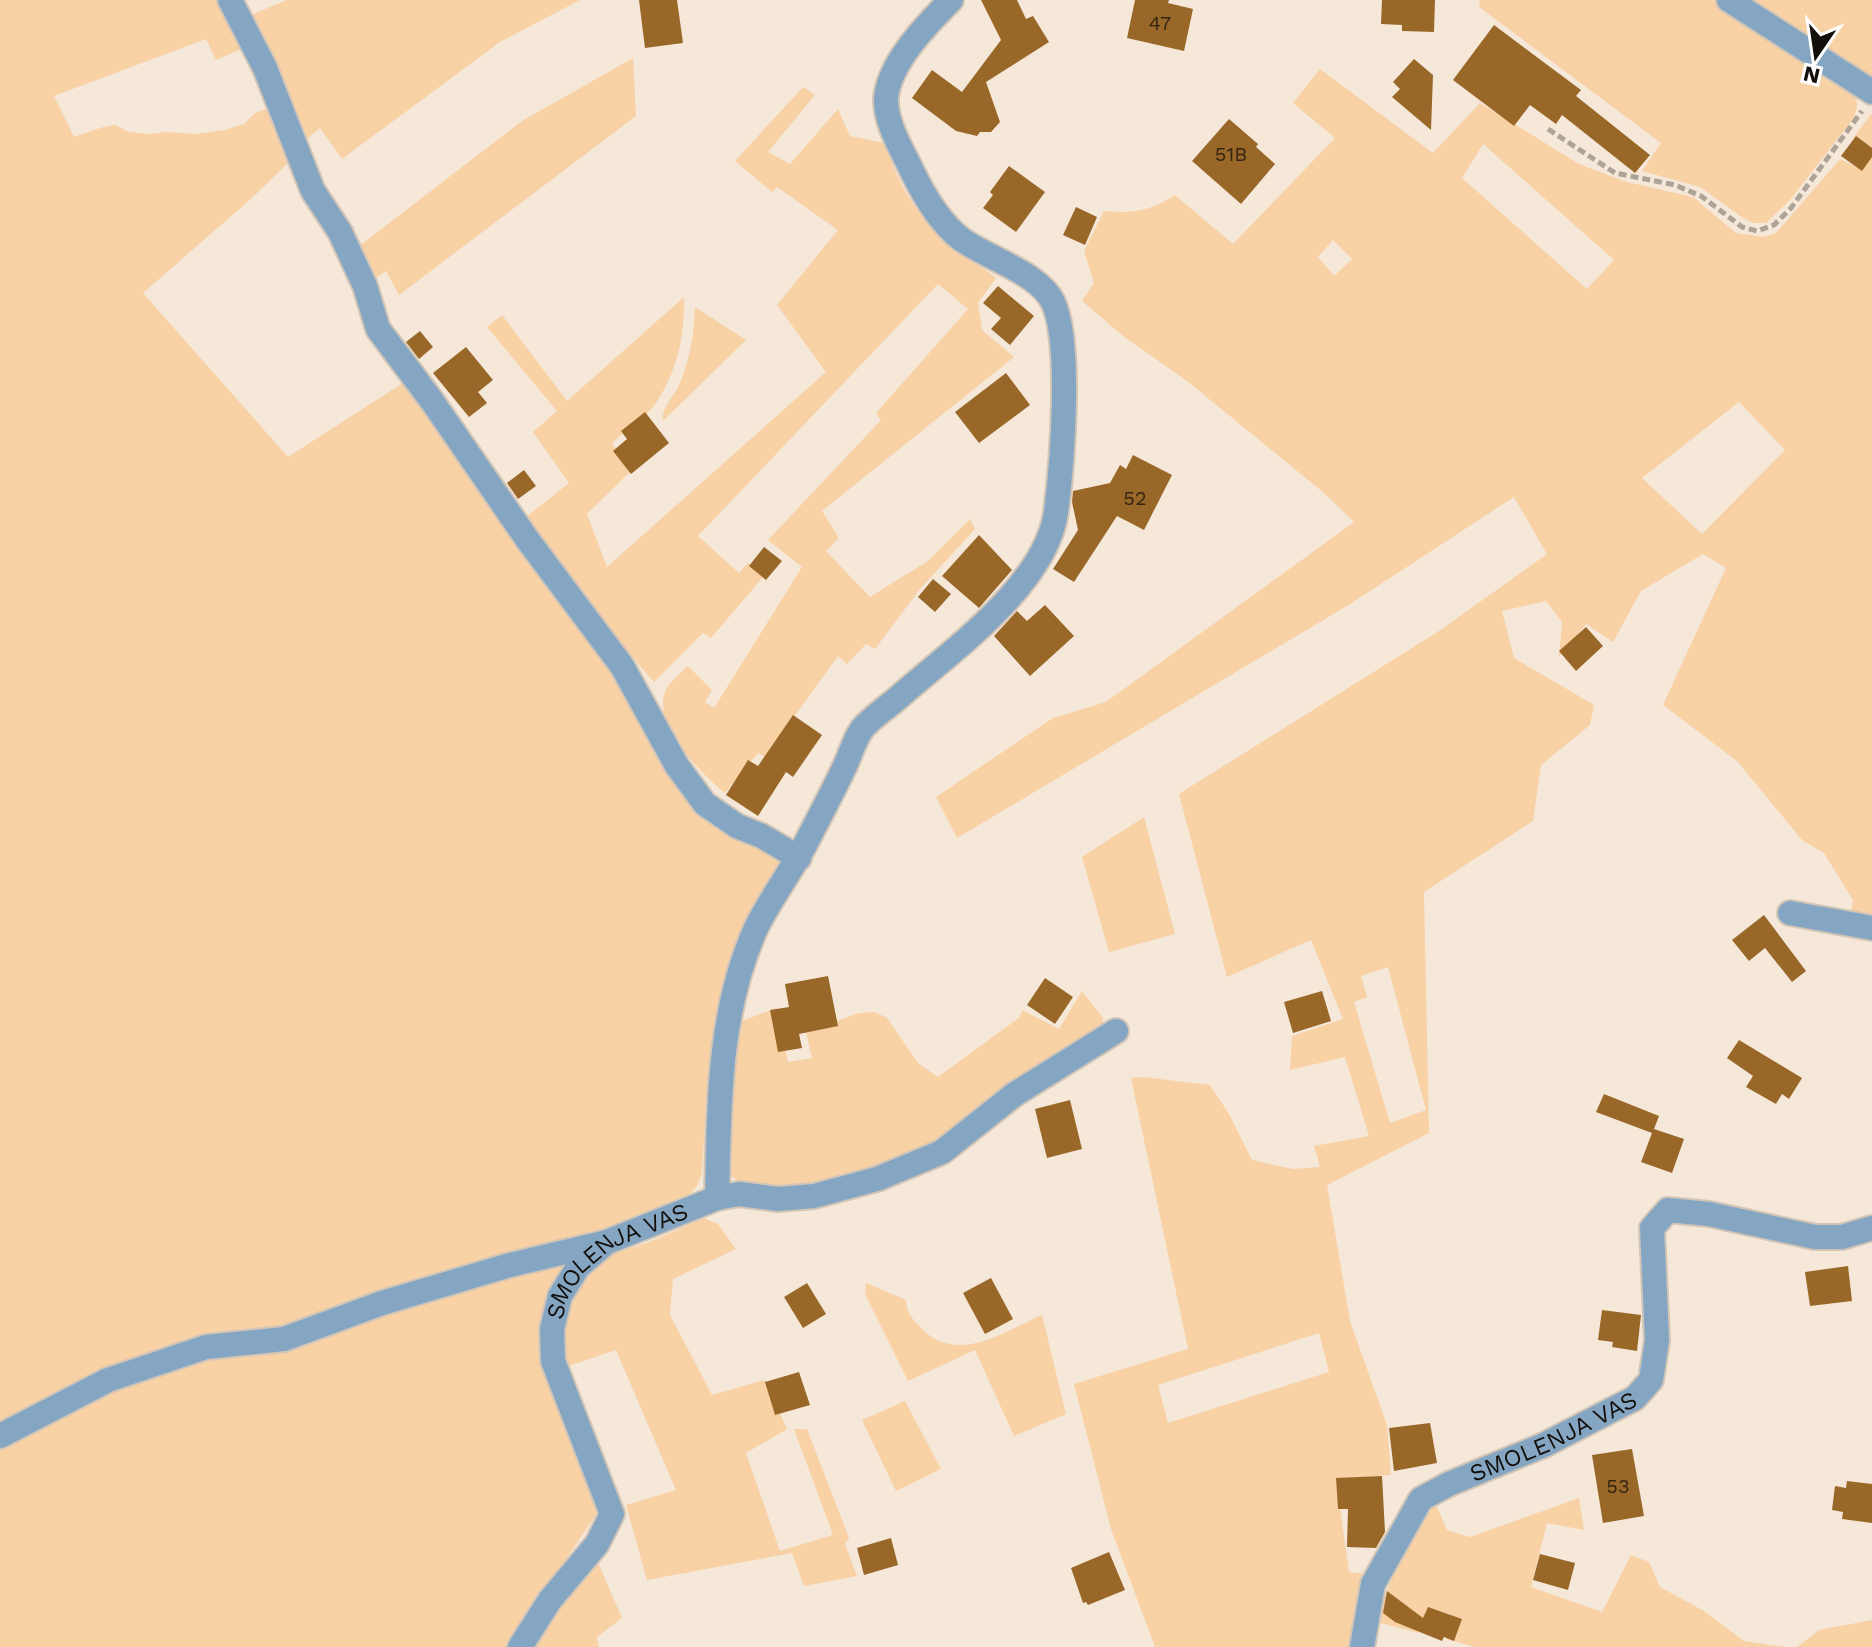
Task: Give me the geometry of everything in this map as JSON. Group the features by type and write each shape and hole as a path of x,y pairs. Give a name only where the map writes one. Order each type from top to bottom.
{"street":[{"path":"230,0 265,68 313,191 340,232 365,286 378,329 527,539 622,666 677,766 705,804 737,826 762,836 799,858"},
{"path":"717,1198 723,1062 729,1020 740,970 757,926 799,858 862,730 1005,603 1036,564 1055,518 1061,463 1063,369 1059,320 1051,299 1036,282 961,238 940,217 922,191 890,123 886,99 893,76 915,39 951,0"},
{"path":"1729,0 1868,99"},
{"path":"1790,913 1872,928"},
{"name":"SMOLENJA VAS","path":"520,1647 550,1600 597,1544 612,1514 553,1361 552,1329 560,1296 578,1267 607,1242 717,1198 739,1194 778,1199 814,1196 877,1179 942,1152 1015,1094 1116,1031"},
{"name":"SMOLENJA VAS","path":"1362,1647 1373,1584 1421,1499 1449,1484 1544,1445 1622,1405 1635,1398 1651,1380 1657,1340 1652,1228 1668,1210 1709,1214 1815,1237 1842,1237 1872,1228"},
{"path":"0,1436 108,1380 206,1347 284,1339 396,1299 510,1265 607,1242"}],"path":[{"path":"1548,129 1615,173 1675,185 1701,196 1742,227 1757,231 1774,225 1791,208 1868,99"}],"shaded area":[{"path":"0,0 226,0 248,46 216,60 206,39 54,96 74,137 115,125 129,132 149,134 196,134 225,130 244,124 254,114 272,106 293,158 143,293 288,457 406,381 643,699 680,782 779,855 782,872 722,1019 706,1099 702,1173 697,1186 684,1201 592,1242 543,1335 595,1496 596,1515 509,1647 0,1647"},
{"path":"287,0 580,0 500,42 342,159 320,128 299,145 251,15"},
{"path":"1480,0 1717,0 1846,85 1857,101 1855,113 1790,200 1766,223 1753,223 1700,187 1642,171 1661,143 1479,7"},
{"path":"1742,0 1872,0 1872,83"},
{"path":"633,58 636,116 399,295 386,271 371,281 354,250 522,121"},
{"path":"1320,69 1433,153 1480,103 1579,164 1627,182 1693,197 1736,233 1763,237 1776,233 1840,159 1859,168 1871,148 1853,138 1872,113 1872,921 1850,918 1853,900 1824,853 1802,840 1737,761 1663,705 1726,568 1703,554 1641,591 1613,642 1586,624 1559,657 1562,622 1546,601 1502,611 1514,658 1594,705 1590,725 1541,765 1533,821 1424,892 1429,1133 1327,1185 1350,1321 1387,1425 1391,1475 1336,1479 1349,1572 1366,1574 1355,1647 1155,1647 1111,1529 1074,1384 1188,1349 1131,1078 1210,1085 1229,1114 1252,1160 1293,1169 1320,1167 1314,1146 1369,1136 1345,1057 1290,1070 1292,1036 1343,1019 1311,940 1227,977 1179,794 1439,631 1547,554 1514,497 1347,606 957,838 936,797 1053,718 1106,702 1354,522 1324,493 1187,381 1123,336 1082,301 1094,283 1084,251 1104,211 1141,210 1175,195 1233,244 1335,138 1293,103","holes":["1483,144 1614,260 1587,289 1462,178","1333,240 1352,259 1334,276 1318,257","1739,402 1785,450 1702,534 1642,478","1388,967 1426,1110 1390,1123 1354,1002 1367,997 1361,976","1319,1333 1329,1372 1168,1423 1158,1385"]},
{"path":"803,87 815,95 768,152 790,164 838,109 850,136 885,143 894,168 915,207 941,235 996,278 978,303 982,330 1014,357 822,511 839,538 826,551 870,597 928,561 970,519 975,529 920,589 875,649 866,644 847,664 838,656 765,757 758,753 725,793 693,763 673,735 663,708 665,691 688,666 712,690 705,702 714,708 802,567 768,540 881,420 876,413 968,309 938,284 698,536 739,573 748,563 764,576 711,638 703,633 654,682 576,592 521,521 569,483 533,432 557,411 487,327 502,315 567,401 684,297 679,350 671,376 649,412 612,443 631,471 587,514 607,567 826,372 777,305 838,230 777,187 772,192 735,161"},
{"path":"695,307 746,340 663,421 665,408 678,387 688,358"},
{"path":"1144,817 1175,934 1109,952 1082,857"},
{"path":"1082,991 1103,1018 1103,1029 927,1145 846,1181 776,1188 741,1183 722,1169 737,1023 776,1008 788,1062 812,1058 806,1032 859,1013 875,1012 887,1018 918,1063 938,1077 1020,1017 1022,1010 1059,1029"},
{"path":"704,1218 718,1224 736,1249 673,1279 670,1315 712,1395 765,1380 787,1429 746,1453 780,1551 833,1535 794,1429 807,1429 849,1538 845,1544 857,1576 804,1586 792,1553 647,1580 626,1505 676,1490 616,1350 563,1368 560,1316 591,1260 647,1243"},
{"path":"866,1283 906,1300 908,1311 920,1327 934,1338 949,1344 980,1342 1042,1315 1066,1414 1014,1436 975,1350 908,1381 865,1294"},
{"path":"905,1401 941,1469 896,1491 862,1420"},
{"path":"1579,1498 1584,1530 1547,1523 1531,1587 1602,1612 1631,1555 1649,1562 1660,1587 1704,1611 1744,1641 1786,1647 1475,1647 1446,1639 1450,1614 1429,1608 1419,1633 1377,1622 1401,1559 1434,1500 1447,1530 1470,1537"},
{"path":"596,1558 622,1618 597,1637 599,1647 526,1647"},
{"path":"1872,1620 1872,1647 1797,1647 1819,1630"}],"building":[{"path":"639,0 677,0 683,43 645,48"},
{"path":"981,0 1017,0 1026,19 1033,16 1049,42 986,82 1000,122 991,132 980,132 977,136 956,131 912,98 932,70 962,92 1001,40"},
{"path":"1135,0 1169,0 1168,3 1193,9 1184,51 1127,38"},
{"path":"1382,0 1435,0 1434,32 1402,31 1402,25 1381,24"},
{"path":"1494,25 1581,90 1576,96 1650,155 1635,173 1562,115 1556,124 1530,105 1514,126 1453,80"},
{"path":"1414,59 1433,75 1431,130 1392,97 1400,89 1393,82"},
{"path":"1229,119 1258,144 1256,147 1275,164 1241,204 1192,161"},
{"path":"1856,136 1872,148 1872,157 1862,171 1841,156"},
{"path":"1009,166 1045,192 1016,232 983,208 993,195 990,192"},
{"path":"1076,207 1097,217 1085,245 1063,235"},
{"path":"998,286 1034,316 1010,345 991,329 1001,318 983,303"},
{"path":"420,331 433,347 419,359 406,342"},
{"path":"466,347 493,380 478,392 487,403 469,417 433,373"},
{"path":"1006,373 1030,405 979,443 955,412"},
{"path":"645,412 669,443 631,474 613,451 627,439 621,431"},
{"path":"1133,455 1172,475 1144,530 1117,516 1074,582 1053,569 1078,530 1073,491 1110,483 1120,465 1126,469"},
{"path":"524,470 536,486 518,499 507,483"},
{"path":"979,535 1012,570 979,608 942,576"},
{"path":"764,547 782,561 766,580 749,566"},
{"path":"933,579 951,594 935,612 918,597"},
{"path":"1045,605 1074,636 1030,676 994,636 1017,611 1027,621"},
{"path":"1586,627 1603,646 1576,671 1559,651"},
{"path":"793,715 822,735 793,777 786,772 758,816 726,795 748,760 758,766"},
{"path":"1764,915 1806,971 1792,982 1765,948 1749,961 1732,940"},
{"path":"828,976 838,1026 799,1034 802,1048 778,1052 770,1010 789,1007 785,984"},
{"path":"1045,978 1073,997 1055,1024 1027,1005"},
{"path":"1322,991 1331,1021 1293,1033 1284,1002"},
{"path":"1739,1040 1802,1078 1789,1099 1782,1094 1776,1104 1746,1087 1753,1076 1727,1058"},
{"path":"1604,1094 1659,1116 1654,1129 1684,1139 1672,1173 1641,1162 1652,1133 1596,1112"},
{"path":"1070,1100 1082,1149 1047,1158 1035,1109"},
{"path":"1848,1266 1852,1301 1810,1306 1805,1272"},
{"path":"991,1278 1013,1319 985,1334 963,1293"},
{"path":"807,1283 826,1314 803,1328 784,1297"},
{"path":"1602,1310 1641,1315 1637,1351 1612,1347 1613,1342 1598,1340"},
{"path":"799,1372 810,1405 775,1415 765,1382"},
{"path":"1430,1423 1437,1463 1394,1471 1389,1428"},
{"path":"1632,1449 1644,1516 1603,1523 1592,1455"},
{"path":"1382,1476 1385,1532 1376,1548 1347,1547 1348,1509 1338,1509 1336,1478"},
{"path":"1847,1481 1872,1484 1872,1523 1842,1519 1843,1512 1832,1510 1835,1486 1846,1488"},
{"path":"891,1538 898,1565 864,1575 857,1548"},
{"path":"1109,1552 1125,1590 1088,1605 1083,1603 1071,1568"},
{"path":"1540,1554 1575,1563 1568,1590 1533,1580"},
{"path":"1387,1591 1423,1618 1428,1607 1462,1619 1454,1641 1444,1637 1442,1641 1395,1622 1383,1613"}]}
